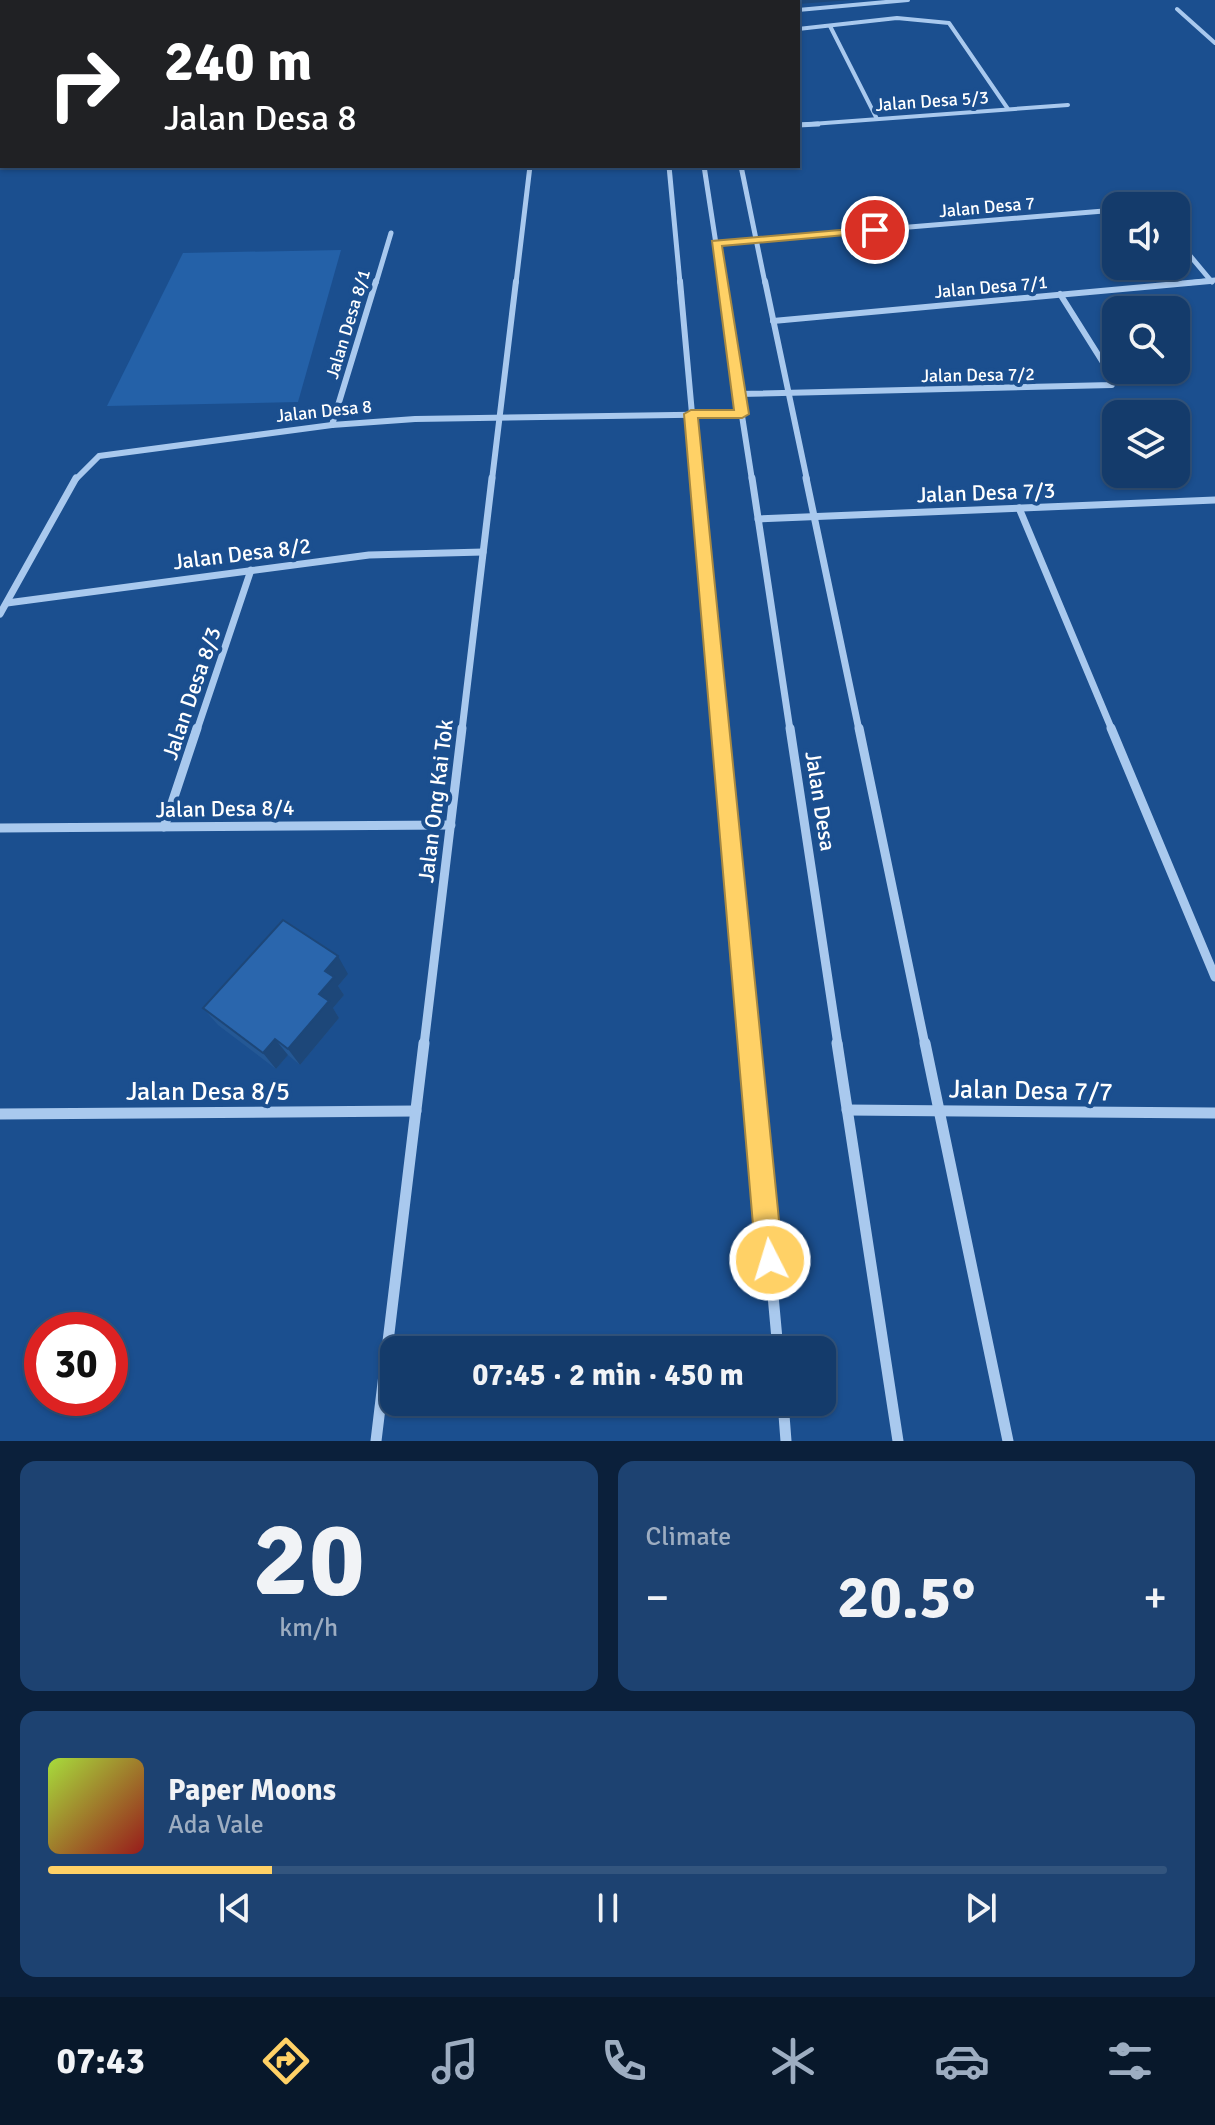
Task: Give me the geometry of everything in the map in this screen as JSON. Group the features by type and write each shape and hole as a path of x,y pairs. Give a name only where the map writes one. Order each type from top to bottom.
{"street":[{"path":"800,10 908,0"},
{"path":"1177,9 1215,43"},
{"path":"800,29 934,18 949,23 1008,109"},
{"path":"830,26 877,119"},
{"name":"Jalan Desa 5/3","path":"800,125 1068,105"},
{"name":"Jalan Ong Kai Tok","path":"376,1441 530,168"},
{"path":"669,168 777,1336"},
{"name":"Jalan Desa","path":"704,168 898,1441"},
{"path":"741,168 1008,1441"},
{"name":"Jalan Desa 7","path":"716,243 1102,211"},
{"name":"Jalan Desa 8/1","path":"332,425 391,233"},
{"path":"1190,255 1214,282"},
{"name":"Jalan Desa 7/1","path":"773,321 1214,282"},
{"name":"Jalan Desa 7/2","path":"739,394 1112,385 1114,380 1060,294"},
{"name":"Jalan Desa 8","path":"0,614 79,473 99,456 332,425 500,415 742,414"},
{"name":"Jalan Desa 7/3","path":"758,519 1215,500"},
{"path":"1019,508 1215,977"},
{"name":"Jalan Desa 8/2","path":"7,603 369,555 483,552"},
{"name":"Jalan Desa 8/3","path":"164,827 251,570"},
{"name":"Jalan Desa 8/4","path":"0,828 451,825"},
{"name":"Jalan Desa 7/7","path":"847,1110 1215,1113"},
{"name":"Jalan Desa 8/5","path":"0,1114 416,1111"},
{"path":"784,1416 786,1441"}],"shaded area":[{"path":"341,250 298,402 107,406 183,253"}],"building":[{"path":"283,920 338,956 325,971 334,977 319,994 329,1001 288,1049 275,1039 263,1053 203,1008"}],"route":[{"path":"770,1260 691,414 742,414 716,243 875,230"}]}
